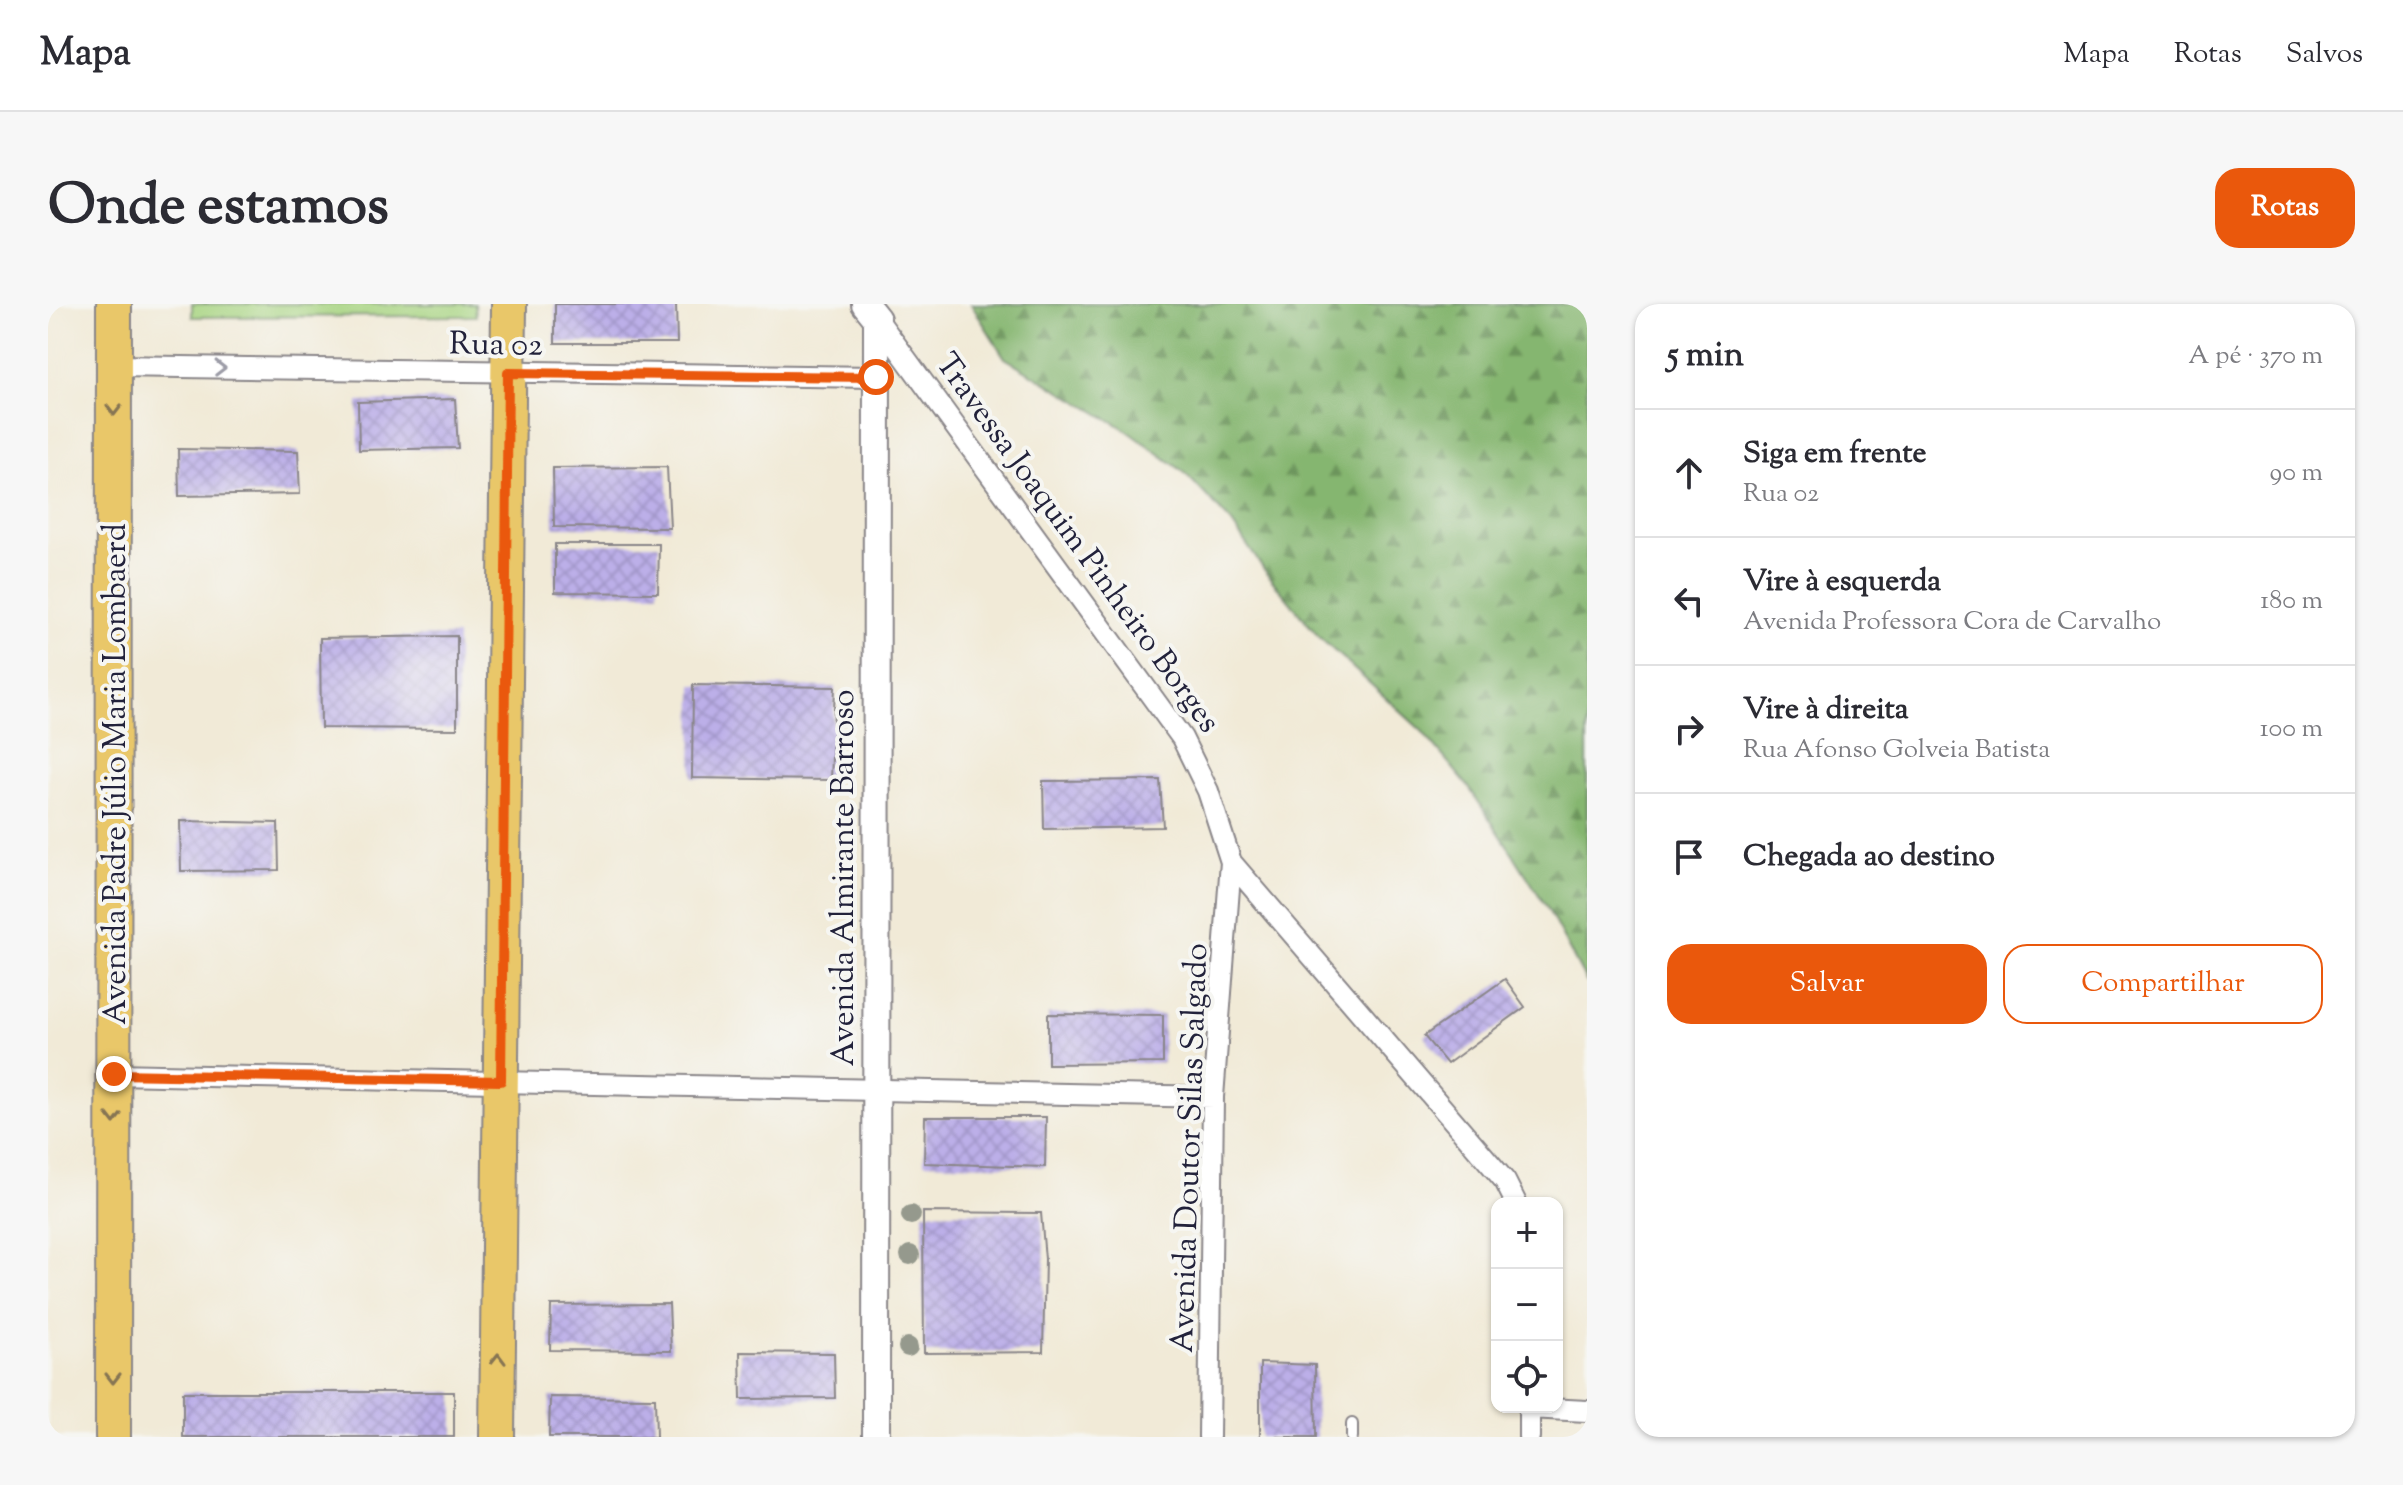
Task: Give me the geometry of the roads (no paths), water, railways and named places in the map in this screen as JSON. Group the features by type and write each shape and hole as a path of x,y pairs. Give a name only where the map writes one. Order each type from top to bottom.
{"main road":[{"name":"Avenida Padre Júlio Maria Lombaerd","path":"113,1437 114,304"},
{"path":"497,1437 509,304"}],"street":[{"name":"Avenida Almirante Barroso","path":"871,312 876,377 876,1437"},
{"name":"Travessa Joaquim Pinheiro Borges","path":"871,312 1182,738 1208,791 1231,862 1505,1181 1513,1197"},
{"name":"Rua 02","path":"114,366 876,377"},
{"name":"Avenida Doutor Silas Salgado","path":"1209,1437 1213,1097 1231,862"},
{"path":"114,1074 1213,1097"},
{"path":"1563,1409 1587,1411"},
{"path":"1529,1413 1529,1437"}],"lane":[{"path":"1352,1424 1352,1437"}]}
